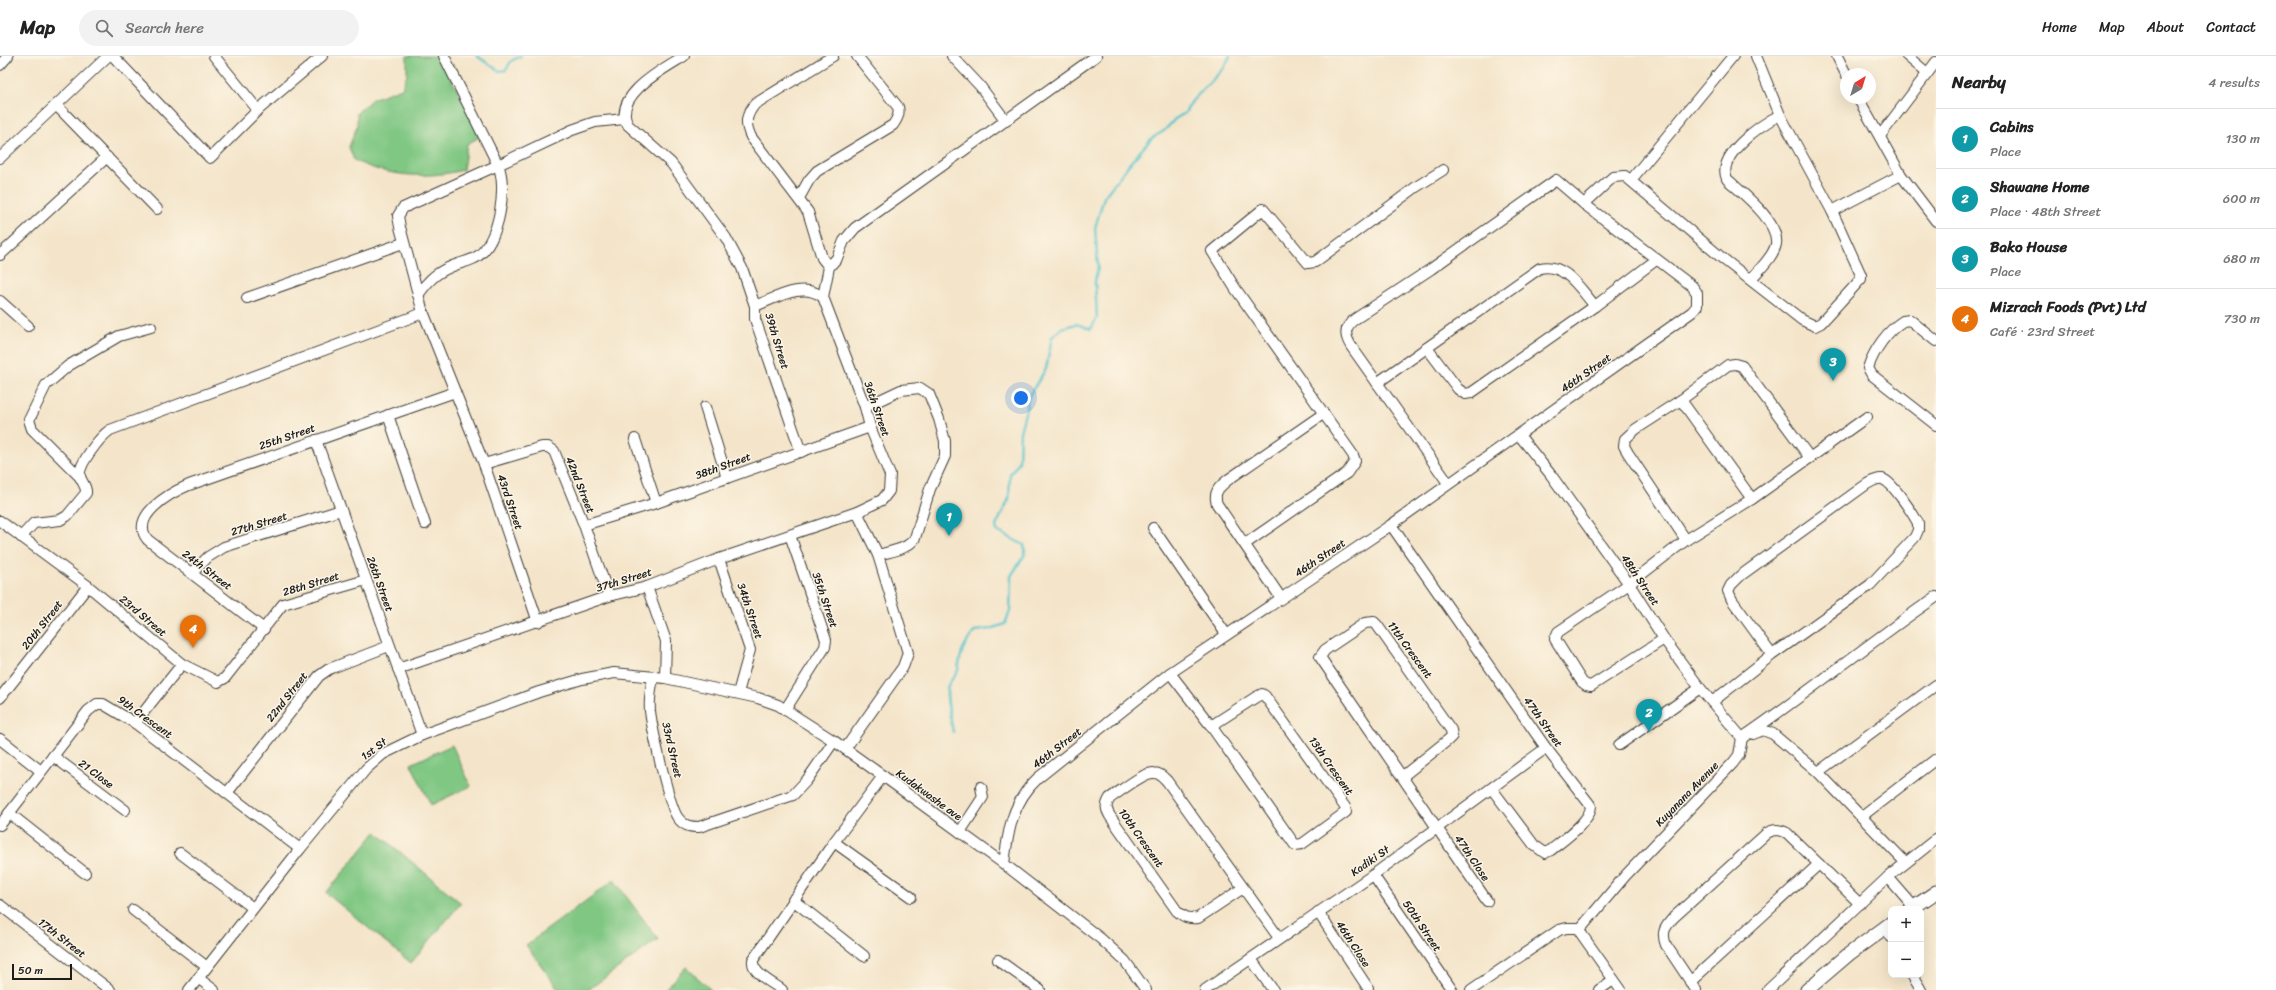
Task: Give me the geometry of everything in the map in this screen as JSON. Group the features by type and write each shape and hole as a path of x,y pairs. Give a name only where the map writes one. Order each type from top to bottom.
{"main road":[{"path":"1915,906 1936,892"},
{"path":"1807,990 1888,930"}],"street":[{"path":"0,65 8,56"},
{"path":"0,158 108,56"},
{"path":"113,56 210,158 258,110 322,56"},
{"path":"214,56 258,110"},
{"path":"418,295 433,276 478,256 487,246 500,209 503,188 498,164 444,56"},
{"path":"684,56 650,76 636,90 625,111 624,119 628,125 670,163 726,238 742,268 755,306"},
{"path":"829,267 822,258 808,212 799,198 751,137 746,125 748,112 766,96 833,56"},
{"path":"799,198 809,180 817,171 893,125 897,120 899,112 898,107 857,56"},
{"path":"952,56 980,86 1006,121"},
{"path":"823,297 829,267 855,228 1096,56"},
{"path":"1631,180 1733,56"},
{"path":"1584,204 1613,178 1625,176 1677,221 1808,324 1815,326 1821,323 1861,279 1861,275 1832,212 1780,115 1756,56"},
{"path":"1837,56 1843,68"},
{"path":"1907,56 1927,73"},
{"path":"1880,136 1936,62"},
{"path":"1861,104 1901,175 1936,221"},
{"path":"56,105 157,209"},
{"path":"1751,279 1772,252 1776,245 1776,237 1767,219 1727,179 1724,172 1726,164 1741,144 1762,126 1780,115"},
{"name":"43rd Street","path":"538,622 484,464 423,313 403,243 398,216 403,208 572,130 595,122 624,119"},
{"path":"0,255 106,157"},
{"path":"1245,544 1346,474 1355,461 1353,455 1235,288 1212,251 1263,209 1308,263 1315,262 1416,187 1443,170"},
{"path":"1832,212 1901,175"},
{"path":"1427,348 1458,389 1465,394 1472,393 1595,306 1656,260 1584,204 1556,180 1431,269 1349,324 1345,330 1346,339 1448,483"},
{"path":"247,298 403,243"},
{"name":"46th Street","path":"1004,864 1008,830 1018,801 1025,791 1038,778 1170,673 1226,634 1391,525 1448,483 1519,435 1692,312 1697,306 1697,293 1692,286 1656,260"},
{"path":"1377,383 1540,268 1553,266 1564,271 1595,306"},
{"name":"39th Street","path":"801,452 755,319 755,306 798,290 815,290 823,297"},
{"name":"36th Street","path":"823,297 865,407 870,427 890,475 891,483 889,491 882,500 857,512"},
{"path":"0,300 28,326"},
{"path":"80,477 80,468 93,448 110,430 423,313"},
{"path":"1936,341 1910,320 1903,321 1883,340 1872,356 1868,368 1872,375 1936,425"},
{"path":"21,537 34,523 60,520 72,511 86,493 86,487 80,477 32,429 29,420 46,385 68,366 119,336 151,327"},
{"path":"1686,540 1624,446 1625,440 1629,434 1681,400 1728,365 1735,364 1742,366 1810,458"},
{"path":"865,407 901,390 920,388 929,394 945,441 945,456 930,489 911,544 904,548 878,555"},
{"name":"25th Street","path":"141,526 149,512 180,489 456,392"},
{"path":"1681,400 1752,499"},
{"path":"705,408 727,478"},
{"path":"1281,598 1216,504 1214,497 1217,490 1229,480 1323,414"},
{"path":"388,415 425,524"},
{"path":"1664,639 1591,686 1582,682 1569,664 1555,639 1556,635 1629,584 1686,540 1752,499 1867,417"},
{"name":"38th Street","path":"584,525 656,503 870,427"},
{"name":"48th Street","path":"1519,435 1551,475 1629,584 1664,639 1700,688 1742,738"},
{"path":"635,439 656,503"},
{"name":"26th Street","path":"316,440 422,734"},
{"name":"42nd Street","path":"484,464 548,447 554,452 584,525 609,596"},
{"path":"1712,702 1772,655 1870,585 1915,537 1918,530 1918,523 1889,484 1882,479 1875,480 1867,484 1740,576 1731,585 1728,591 1732,600 1772,655"},
{"name":"27th Street","path":"192,574 208,557 224,547 341,510"},
{"path":"845,748 903,667 908,653 878,555 857,512"},
{"name":"37th Street","path":"398,669 538,622 609,596 647,587 719,559 857,512"},
{"name":"23rd Street","path":"0,521 88,586 182,664 218,682 225,678"},
{"name":"47th Street","path":"1391,525 1546,748 1591,806 1589,815 1585,820 1551,850 1545,853 1534,845 1492,789"},
{"name":"24th Street","path":"141,526 142,534 148,540 264,629"},
{"path":"1153,528 1226,634"},
{"name":"35th Street","path":"785,710 825,647 826,640 790,535"},
{"name":"34th Street","path":"719,559 750,650 738,693"},
{"name":"28th Street","path":"225,678 283,604 366,580"},
{"name":"20th Street","path":"0,698 88,586"},
{"path":"647,587 666,641 665,678"},
{"path":"1742,738 1791,704 1886,631 1936,597"},
{"name":"11th Crescent","path":"1403,776 1448,740 1452,736 1451,730 1377,625 1374,622 1365,622 1325,650 1320,657 1403,776 1437,828"},
{"name":"22nd Street","path":"227,793 319,676 329,669 390,646"},
{"path":"135,723 182,664"},
{"name":"1st St","path":"189,990 300,849 374,761 422,734 582,679 614,673 665,678"},
{"name":"13th Crescent","path":"1170,673 1211,726 1295,845 1302,844 1346,812 1345,807 1265,696 1259,695 1211,726"},
{"name":"33rd Street","path":"653,678 650,710 673,809 684,825 699,827 793,795 807,780 834,741"},
{"name":"Kudakwashe ave","path":"665,678 770,701 845,748 1004,864 1117,953 1146,990"},
{"path":"1818,772 1936,685"},
{"path":"1619,745 1700,688"},
{"name":"9th Crescent","path":"0,824 88,711 97,704 108,705 135,723 300,849"},
{"path":"1742,738 1764,730 1773,734 1818,772 1862,816 1904,862"},
{"name":"Kuyanana Avenue","path":"1581,928 1625,876 1733,763 1739,754 1742,738"},
{"path":"0,739 41,771"},
{"name":"Kadiki St","path":"1206,990 1279,938 1373,875 1546,748"},
{"name":"21 Close","path":"53,756 125,810"},
{"path":"1862,816 1936,760"},
{"name":"10th Crescent","path":"1243,888 1198,918 1190,919 1182,916 1110,816 1106,809 1106,804 1110,798 1147,774 1154,773 1161,775 1243,888 1279,938"},
{"path":"782,990 757,972 752,963 793,900 883,776"},
{"path":"960,832 982,797 981,787"},
{"path":"9,813 85,873"},
{"name":"47th Close","path":"1437,828 1487,901"},
{"path":"1819,864 1693,986 1666,945 1663,937 1664,930 1674,917 1766,833 1773,829 1787,833 1819,864 1860,904"},
{"path":"1768,990 1904,862 1936,839"},
{"path":"834,842 911,897"},
{"path":"180,852 253,908"},
{"name":"50th Street","path":"1373,875 1452,990"},
{"path":"1888,877 1910,906"},
{"path":"793,900 864,956"},
{"name":"17th Street","path":"0,905 110,990"},
{"path":"133,910 207,967"},
{"name":"46th Close","path":"1318,912 1368,988"},
{"path":"1472,990 1559,930 1567,928 1581,928 1580,932 1620,990"},
{"path":"1251,959 1273,990"},
{"path":"998,960 1040,990"},
{"path":"198,978 214,990"},
{"path":"1914,978 1920,990"},
{"path":"1599,990 1614,980"}],"green space":[{"path":"407,56 438,56 480,130 478,138 467,144 463,170 436,175 407,175 379,170 354,160 349,147 357,126 357,113 372,99 402,88 407,74"},
{"path":"452,745 471,786 431,805 411,764"},
{"path":"376,832 461,903 411,963 326,893"},
{"path":"614,880 658,939 588,990 559,990 526,945"},
{"path":"686,967 711,990 665,990"}],"waterway":[{"path":"477,56 499,71 506,70 511,61 521,56"},
{"path":"953,732 947,699 947,689 950,681 958,670 965,645 975,631 991,629 1005,624 1010,611 1011,576 1025,554 1024,545 997,531 996,526 1009,499 1010,474 1019,462 1020,432 1030,394 1046,369 1052,337 1062,328 1076,324 1091,329 1097,318 1095,281 1098,266 1095,228 1104,197 1130,163 1152,138 1164,131 1175,119 1185,113 1192,101 1224,68 1230,56"}],"place":[{"name":"Bako House","path":"1833,381"},
{"name":"Cabins","path":"949,536"},
{"name":"Mizrach Foods (Pvt) Ltd","path":"193,648"},
{"name":"Shawane Home","path":"1649,732"}]}
